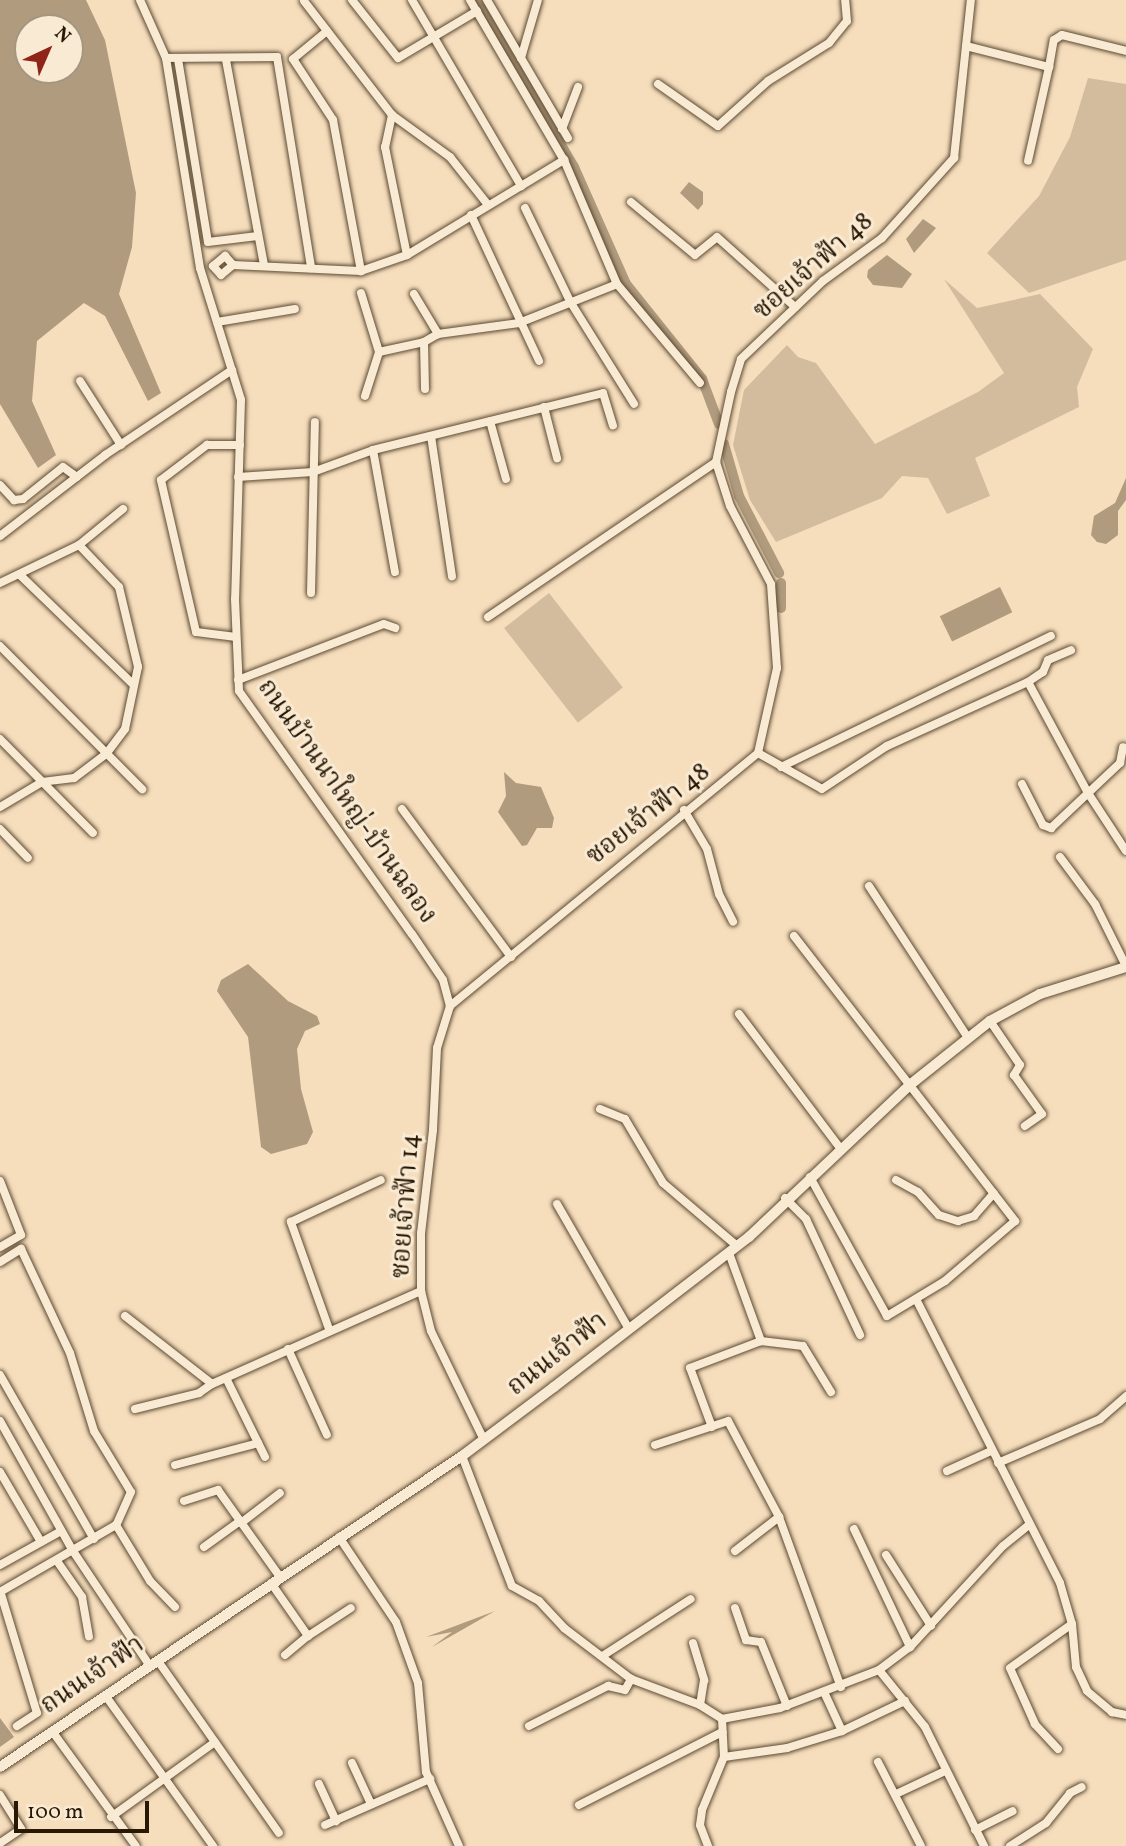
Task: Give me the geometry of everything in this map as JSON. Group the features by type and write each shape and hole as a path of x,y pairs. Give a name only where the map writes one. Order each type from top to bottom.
{"main road":[{"name":"ถนนเจ้าฟ้า","path":"0,1767 484,1440 733,1249 911,1084 990,1021 1040,994 1126,966"}],"street":[{"name":"ถนนบ้านนาใหญ่-บ้านฉลอง","path":"140,0 166,58 200,268 241,400 236,637 239,691 443,980 450,1006"},
{"path":"352,0 398,58 477,11"},
{"path":"412,0 521,186"},
{"path":"470,0 564,160 617,284 700,383"},
{"path":"487,0 568,138"},
{"path":"521,58 538,0"},
{"path":"658,84 718,126 768,81 830,43 847,21 845,0"},
{"name":"ซอยเจ้าฟ้า 48","path":"716,462 741,359 823,281 883,238 954,158 971,0"},
{"path":"304,1 392,115 450,156 488,205"},
{"path":"327,31 293,59 333,120 360,271"},
{"path":"1028,161 1054,40 1062,35 1126,51"},
{"path":"966,46 1049,67"},
{"path":"166,58 226,60 277,57 311,268"},
{"path":"178,58 208,242 258,236"},
{"path":"226,60 264,266"},
{"path":"562,129 578,87"},
{"path":"392,115 385,147 407,254"},
{"path":"213,266 221,275 233,265 360,271 407,254 564,160"},
{"path":"631,202 695,255 717,237 795,307"},
{"path":"526,208 571,303 634,404"},
{"path":"471,215 539,361"},
{"path":"200,268 213,266 225,256 233,265"},
{"path":"379,352 424,342 438,334 519,323 617,284"},
{"path":"361,293 379,352 365,396"},
{"path":"414,294 438,334"},
{"path":"217,322 295,309"},
{"path":"424,342 425,389"},
{"path":"0,536 121,445 233,370"},
{"path":"80,381 121,445"},
{"path":"238,477 313,472 373,450 603,393 613,425"},
{"path":"544,407 557,458"},
{"path":"490,421 506,479"},
{"path":"310,593 315,422"},
{"path":"431,436 452,576"},
{"path":"236,637 196,632 161,480 207,445 240,445"},
{"path":"373,450 395,572"},
{"path":"488,617 716,462 730,506 771,584 777,668 758,752 822,789 887,746 1028,682 1043,672 1048,660 1071,650"},
{"path":"0,485 14,500 63,467 77,477"},
{"path":"0,583 79,545 122,509"},
{"path":"0,807 42,782 74,778 106,754 125,729 138,667 119,587 79,545"},
{"path":"20,575 134,685"},
{"path":"238,680 384,624 395,628"},
{"path":"781,767 1051,636"},
{"path":"0,646 142,789"},
{"path":"1028,682 1088,793 1126,851"},
{"path":"0,739 93,833"},
{"path":"1022,784 1048,828 1120,763 1123,747"},
{"name":"ซอยเจ้าฟ้า 48","path":"450,1006 684,810 758,752"},
{"path":"402,809 511,957"},
{"path":"684,810 707,849 719,894 733,922"},
{"path":"0,830 28,858"},
{"path":"1060,857 1095,904 1126,966"},
{"path":"869,886 968,1038"},
{"path":"794,936 1015,1222 945,1281 887,1316 810,1177"},
{"name":"ซอยเจ้าฟ้า 14","path":"450,1006 437,1048 433,1130 421,1233 421,1291 431,1331 484,1440"},
{"path":"739,1014 840,1148"},
{"path":"990,1021 1020,1065 1014,1075 1042,1114 1025,1126"},
{"path":"600,1109 625,1119 663,1184 733,1249 761,1342"},
{"path":"329,1329 291,1222 381,1180"},
{"path":"896,1180 918,1192 939,1215 958,1221 974,1216 994,1193"},
{"path":"0,1181 21,1235 0,1247"},
{"path":"785,1198 806,1219 860,1335"},
{"path":"557,1204 629,1329"},
{"path":"0,1262 21,1249 70,1353 94,1431 131,1492 116,1524 0,1593 37,1713 18,1726"},
{"path":"135,1409 199,1393 212,1384 329,1329 421,1291"},
{"path":"916,1299 1060,1583 1072,1624 1076,1667 1087,1691 1112,1712 1126,1715"},
{"path":"125,1316 212,1384"},
{"path":"712,1427 690,1368 761,1342 803,1346 831,1392"},
{"path":"288,1349 327,1435"},
{"path":"0,1375 94,1539"},
{"path":"226,1378 265,1457"},
{"path":"998,1463 1100,1419 1126,1396"},
{"path":"0,1421 73,1551 279,1833"},
{"path":"655,1445 728,1421 779,1517 841,1687"},
{"path":"174,1465 258,1443"},
{"path":"947,1471 991,1451"},
{"path":"462,1456 512,1586 539,1601 564,1628 604,1655 631,1679 699,1705 722,1719 787,1706 879,1670 910,1647 1003,1546 1029,1525"},
{"path":"0,1472 41,1542"},
{"path":"184,1501 218,1490 276,1580 308,1636"},
{"path":"204,1546 280,1493"},
{"path":"735,1551 779,1517"},
{"path":"116,1524 150,1581 175,1606"},
{"path":"854,1529 910,1647"},
{"path":"0,1565 61,1531"},
{"path":"339,1537 396,1622 418,1683 430,1779 459,1846"},
{"path":"886,1555 931,1626"},
{"path":"57,1561 82,1597 89,1636"},
{"path":"604,1655 691,1599"},
{"path":"285,1655 308,1636 351,1608"},
{"path":"735,1608 747,1640 761,1642 787,1706"},
{"path":"1058,1749 1035,1724 1010,1668 1072,1624"},
{"path":"693,1643 704,1680 699,1705"},
{"path":"879,1670 925,1727 984,1846"},
{"path":"529,1726 608,1686 625,1690 631,1679"},
{"path":"824,1692 842,1731"},
{"path":"105,1695 214,1846"},
{"path":"723,1757 787,1748 842,1731 905,1702"},
{"path":"708,1846 700,1825 702,1810 723,1757 722,1719"},
{"path":"52,1731 111,1816 136,1846"},
{"path":"579,1805 722,1731"},
{"path":"111,1816 215,1742"},
{"path":"878,1762 921,1846"},
{"path":"352,1763 371,1804"},
{"path":"896,1794 945,1771"},
{"path":"325,1825 430,1779"},
{"path":"319,1784 336,1821"},
{"path":"1010,1846 1046,1823 1070,1793 1082,1787"},
{"path":"0,1795 22,1829 0,1843"},
{"path":"975,1830 1013,1811"}],"shaded area":[{"path":"0,0 86,0 105,40 136,193 132,247 119,294 161,393 148,401 105,316 84,303 37,341 32,401 56,455 38,468 0,404"},
{"path":"1088,78 1126,84 1126,260 1029,293 987,253 1039,196 1070,137"},
{"path":"689,182 703,192 703,204 698,210 680,193"},
{"path":"923,219 936,228 914,253 906,239"},
{"path":"887,255 912,274 902,288 873,285 867,277 868,270"},
{"path":"944,279 977,308 1040,294 1093,349 1077,387 1079,407 975,458 990,496 947,514 928,478 902,476 882,498 776,542 750,500 733,445 744,390 787,345 798,357 816,363 875,444 978,392 1004,373"},
{"path":"1126,478 1126,500 1118,511 1118,535 1106,544 1097,542 1091,535 1094,516 1115,503"},
{"path":"1000,587 1012,612 952,642 940,616"},
{"path":"549,593 623,688 578,723 504,628"},
{"path":"504,772 516,783 541,787 554,818 552,828 537,828 527,845 522,846 498,812 506,796"},
{"path":"248,964 288,1001 317,1016 320,1024 305,1031 297,1049 301,1089 313,1132 307,1144 271,1154 261,1147 248,1037 217,991 221,980"},
{"path":"495,1611 432,1647 452,1632 426,1637"},
{"path":"0,1718 14,1737 0,1747"}],"waterway":[{"path":"476,0 574,167 626,284 702,379 719,424"},
{"path":"724,444 739,496 779,573"},
{"path":"781,583 781,608"}]}
